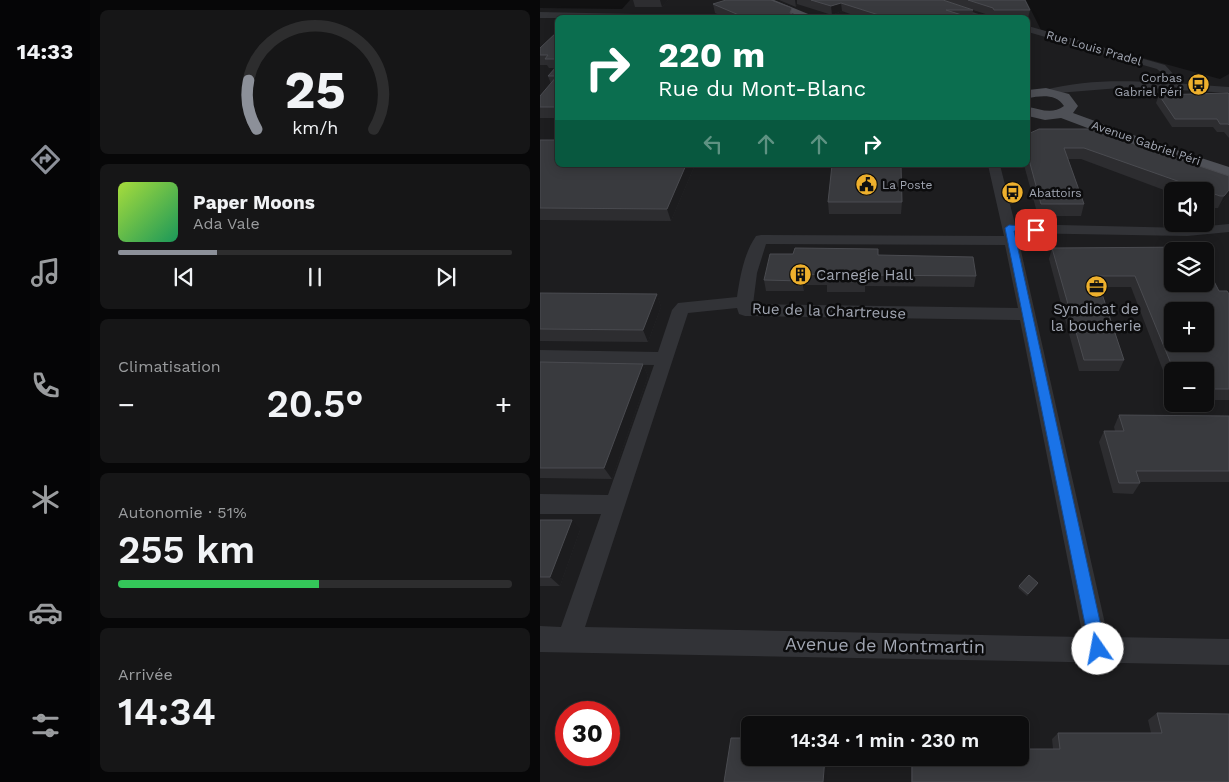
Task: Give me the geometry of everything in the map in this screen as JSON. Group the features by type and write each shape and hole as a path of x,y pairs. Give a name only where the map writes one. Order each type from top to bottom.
{"main road":[{"path":"764,0 805,15"},
{"path":"1030,92 1049,92 1064,97 1068,108 1050,116 1030,114"},
{"name":"Avenue Gabriel Péri","path":"1068,108 1229,166"},
{"name":"Avenue Gabriel Péri","path":"1068,108 1229,172"}],"street":[{"path":"926,0 977,15"},
{"path":"540,15 555,15"},
{"name":"Rue Louis Pradel","path":"1030,30 1178,72"},
{"name":"Rue Louis Pradel","path":"1161,67 1170,76 1166,85"},
{"path":"1194,77 1224,87"},
{"path":"1049,92 1132,84 1224,87"},
{"path":"1068,108 1077,94 1094,87"},
{"path":"994,167 1098,649"},
{"path":"1010,234 1187,232 1229,228"},
{"name":"Rue de la Chartreuse","path":"1010,234 761,239 754,253 744,310 1026,314"},
{"path":"569,639 680,310 684,307 745,302"},
{"path":"540,358 665,359"},
{"path":"540,504 615,504"},
{"name":"Avenue de Montmartin","path":"540,638 1229,652"}],"shaded area":[{"path":"630,0 1026,0 1041,30 1220,79 1229,74 1229,782 540,782 540,8 622,9"}],"building":[{"path":"726,0 771,0 792,8 790,13 795,15 739,15 713,4"},
{"path":"811,0 943,0 973,10 946,10 962,15 879,15 841,3 831,6"},
{"path":"968,0 1025,0 1030,10 994,10 993,8"},
{"path":"555,34 555,59 545,59 548,55 540,55 540,48"},
{"path":"555,68 555,76 548,76"},
{"path":"555,78 555,107 540,107 540,96"},
{"path":"1228,93 1229,125 1220,124 1217,119 1175,119 1159,95"},
{"path":"1039,129 1090,129 1229,176 1229,190 1224,196 1220,196 1214,194 1214,182 1180,182 1084,148 1064,148 1084,204 1041,204 1030,163 1030,133"},
{"path":"540,140 555,140 555,167 685,167 667,209 540,208"},
{"name":"La Poste","path":"832,167 901,167 902,202 828,202"},
{"path":"1164,247 1164,292 1214,292 1214,281 1219,291 1227,291 1229,294 1229,389 1214,389 1214,362 1170,362 1166,352 1214,352 1214,302 1164,302 1164,347 1135,276 1096,276 1124,360 1084,360 1052,248"},
{"path":"795,248 878,249 878,255 973,257 976,276 865,275 864,282 826,281 827,275 804,274 802,281 764,280 770,254 793,254"},
{"path":"540,293 657,294 643,330 540,329"},
{"path":"540,362 643,364 604,468 540,468"},
{"path":"1119,415 1229,416 1229,471 1136,471 1140,483 1119,483 1104,431 1124,431"},
{"path":"540,520 572,520 550,577 540,577"},
{"path":"1029,575 1038,583 1028,594 1019,586"},
{"path":"1157,713 1229,714 1229,782 912,782 912,766 1029,766 1029,749 1060,749 1058,733 1162,733"},
{"path":"731,738 741,738 741,766 824,766 823,782 724,782"}],"place":[{"name":"Corbas Gabriel Péri","path":"1198,85"},
{"name":"La Poste","path":"866,185"},
{"name":"Abattoirs","path":"1013,193"},
{"name":"Carnegie Hall","path":"800,275"},
{"name":"Syndicat de la boucherie","path":"1096,286"}],"route":[{"path":"1036,230 1009,228 1098,649"}]}
